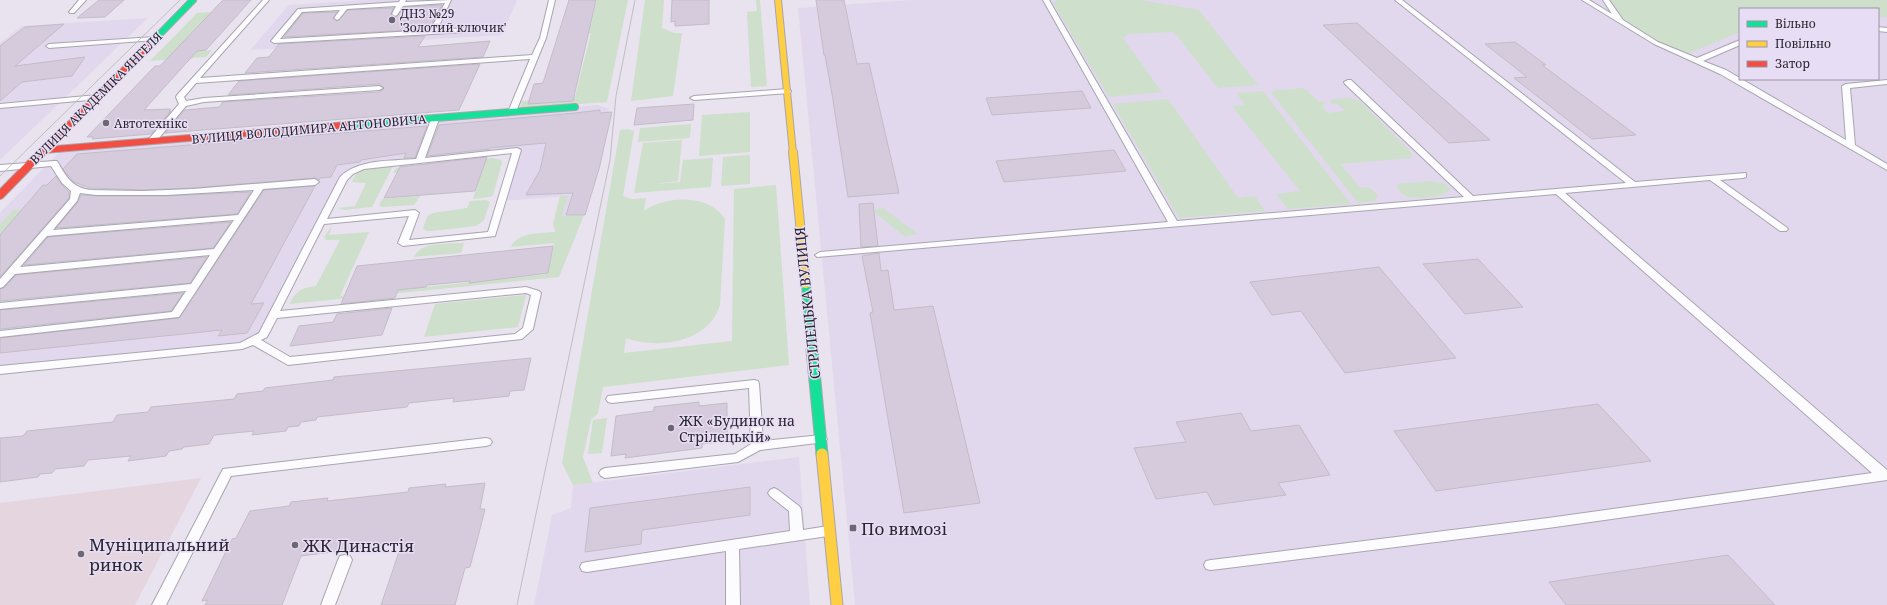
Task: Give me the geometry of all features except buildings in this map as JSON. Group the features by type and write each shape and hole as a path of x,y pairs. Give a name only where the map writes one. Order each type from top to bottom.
{"main road":[{"name":"ВУЛИЦЯ АКАДЕМІКА ЯНГЕЛЯ","path":"0,195 193,0"},
{"name":"СТРІЛЕЦЬКА ВУЛИЦЯ","path":"778,0 837,605"},
{"name":"ВУЛИЦЯ ВОЛОДИМИРА АНТОНОВИЧА","path":"44,150 575,107"}],"lane":[{"path":"72,12 83,0"},
{"path":"183,104 180,97 266,0"},
{"path":"512,112 543,38 552,0"},
{"path":"1046,0 1174,224"},
{"path":"1398,0 1633,184"},
{"path":"1585,0 1656,43 1723,72 1887,168"},
{"path":"1606,0 1622,23"},
{"path":"432,32 449,1 402,2 300,10 274,41 322,38 432,32 467,30"},
{"path":"395,14 402,2"},
{"path":"337,18 345,7"},
{"path":"322,38 329,29"},
{"path":"49,46 154,39"},
{"path":"1697,61 1739,42"},
{"path":"194,81 535,58"},
{"path":"1348,82 1470,198"},
{"path":"1850,146 1846,86 1887,82"},
{"path":"151,142 183,104 204,100 379,88"},
{"path":"694,98 787,91"},
{"path":"0,106 97,97"},
{"path":"420,160 435,119"},
{"path":"0,370 242,346 263,335 343,179 350,172 363,167 516,150 492,234 403,243 415,212 322,222"},
{"path":"0,168 54,163 67,185 89,192 134,193 315,182"},
{"path":"820,255 1743,175"},
{"path":"1712,178 1783,229"},
{"path":"0,334 175,315 261,186"},
{"path":"0,285 74,199 76,189"},
{"path":"1558,191 1886,475"},
{"path":"45,233 240,217"},
{"path":"12,270 217,252"},
{"path":"0,306 194,287"},
{"path":"253,340 288,361 518,337 528,329 536,293 526,290 274,315"},
{"path":"612,399 754,384 757,446"},
{"path":"604,473 738,458 757,446 821,439"},
{"path":"159,605 227,472 486,442"},
{"path":"1211,565 1548,523 1886,475"},
{"path":"774,492 794,509 797,536"},
{"path":"587,567 830,531"},
{"path":"733,545 733,605"},
{"path":"328,605 344,560"}],"shaded area":[{"name":"ДНЗ №29 'Золотий ключик'","path":"368,0 517,0 502,35 250,50 289,5"},
{"path":"910,0 1887,0 1887,605 855,605 798,8"},
{"path":"148,18 0,160 0,43 22,26"},
{"path":"598,105 609,109 606,138 599,169 584,215 562,216 567,196 501,201 516,151 363,167 350,172 263,335 242,346 0,370 0,213 62,149"},
{"path":"799,457 810,605 534,605 552,515 571,508 573,485"},
{"name":"Муніципальний ринок","path":"201,478 135,605 0,605 0,503"}],"green space":[{"path":"597,0 628,0 607,102 520,108 522,101 575,97 591,33 570,34 573,26 591,25"},
{"path":"645,0 664,0 662,28 674,33 682,33 673,96 631,101"},
{"path":"756,0 760,0 767,86 751,87 747,12 757,11"},
{"path":"1058,0 1141,0 1199,10 1258,85 1218,88 1174,32 1128,34 1123,38 1162,92 1109,97 1053,3"},
{"path":"1606,0 1887,0 1887,17 1879,18 1879,8 1739,8 1739,32 1685,55 1656,43 1622,23"},
{"path":"212,12 173,52 212,50 206,57 150,61 197,13"},
{"path":"1302,88 1307,90 1318,101 1323,101 1326,104 1322,105 1327,113 1345,111 1338,104 1333,104 1329,101 1333,100 1332,99 1352,98 1361,102 1412,153 1411,158 1341,164 1359,187 1370,188 1378,195 1375,201 1358,203 1270,91"},
{"path":"1263,91 1351,204 1288,209 1276,194 1300,191 1232,106 1245,105 1236,93"},
{"path":"1168,99 1238,198 1255,196 1265,211 1179,218 1113,104"},
{"path":"750,112 750,152 699,156 702,115"},
{"path":"691,124 690,138 638,142 640,128"},
{"path":"628,129 634,131 623,196 632,199 646,198 644,211 664,202 675,200 699,201 718,211 725,219 720,305 714,318 694,335 681,340 667,343 653,343 639,342 626,338 624,353 732,341 734,189 776,185 789,365 603,387 598,413 591,420 583,457 593,483 573,485 562,463 620,130"},
{"path":"682,140 678,181 655,184 680,182 683,160 713,158 711,187 634,193 643,143"},
{"path":"750,155 750,184 721,186 723,157"},
{"path":"492,158 501,160 502,163 493,195 490,197 473,199 484,166 393,173 396,168"},
{"path":"393,166 372,207 344,210 338,208 355,206 366,183 352,182 358,173 369,168"},
{"path":"1431,181 1446,184 1450,189 1441,195 1418,198 1405,196 1397,187 1397,184"},
{"path":"420,196 414,205 381,207 379,205 382,199"},
{"path":"560,196 568,196 562,216 584,215 559,277 289,304 294,296 303,289 316,286 340,240 326,240 324,237 332,226 329,235 369,232 340,296 548,274 554,243 511,247 514,242 524,236 537,233 555,232 553,223"},
{"path":"486,200 490,202 484,220 476,226 432,231 426,231 423,228 428,215 467,208 470,201"},
{"path":"883,208 918,234 905,237 873,211"},
{"path":"24,209 5,229 0,243 0,224 13,210"},
{"path":"464,243 461,253 414,257 423,248 436,244"},
{"path":"526,295 518,327 424,337 435,304"},
{"path":"607,418 602,453 588,454 593,420"}],"tram line":[{"path":"0,176 180,0"},
{"path":"517,605 610,160 616,96 635,0"}],"traffic: fast":[{"path":"152,42 193,0"},
{"path":"347,125 575,107"},
{"path":"806,284 822,454"}],"traffic: slow":[{"path":"778,0 806,284"},
{"path":"822,454 837,605"}],"traffic: jam":[{"path":"0,195 152,42"},
{"path":"44,150 347,125"}],"place":[{"name":"ДНЗ №29 'Золотий ключик'","path":"392,20"},
{"name":"Автотехнікс","path":"106,123"},
{"name":"ЖК «Будинок на Стрілецькій»","path":"671,428"},
{"name":"По вимозі","path":"853,528"},
{"name":"ЖК Династія","path":"295,545"},
{"name":"Муніципальний ринок","path":"81,554"}]}
